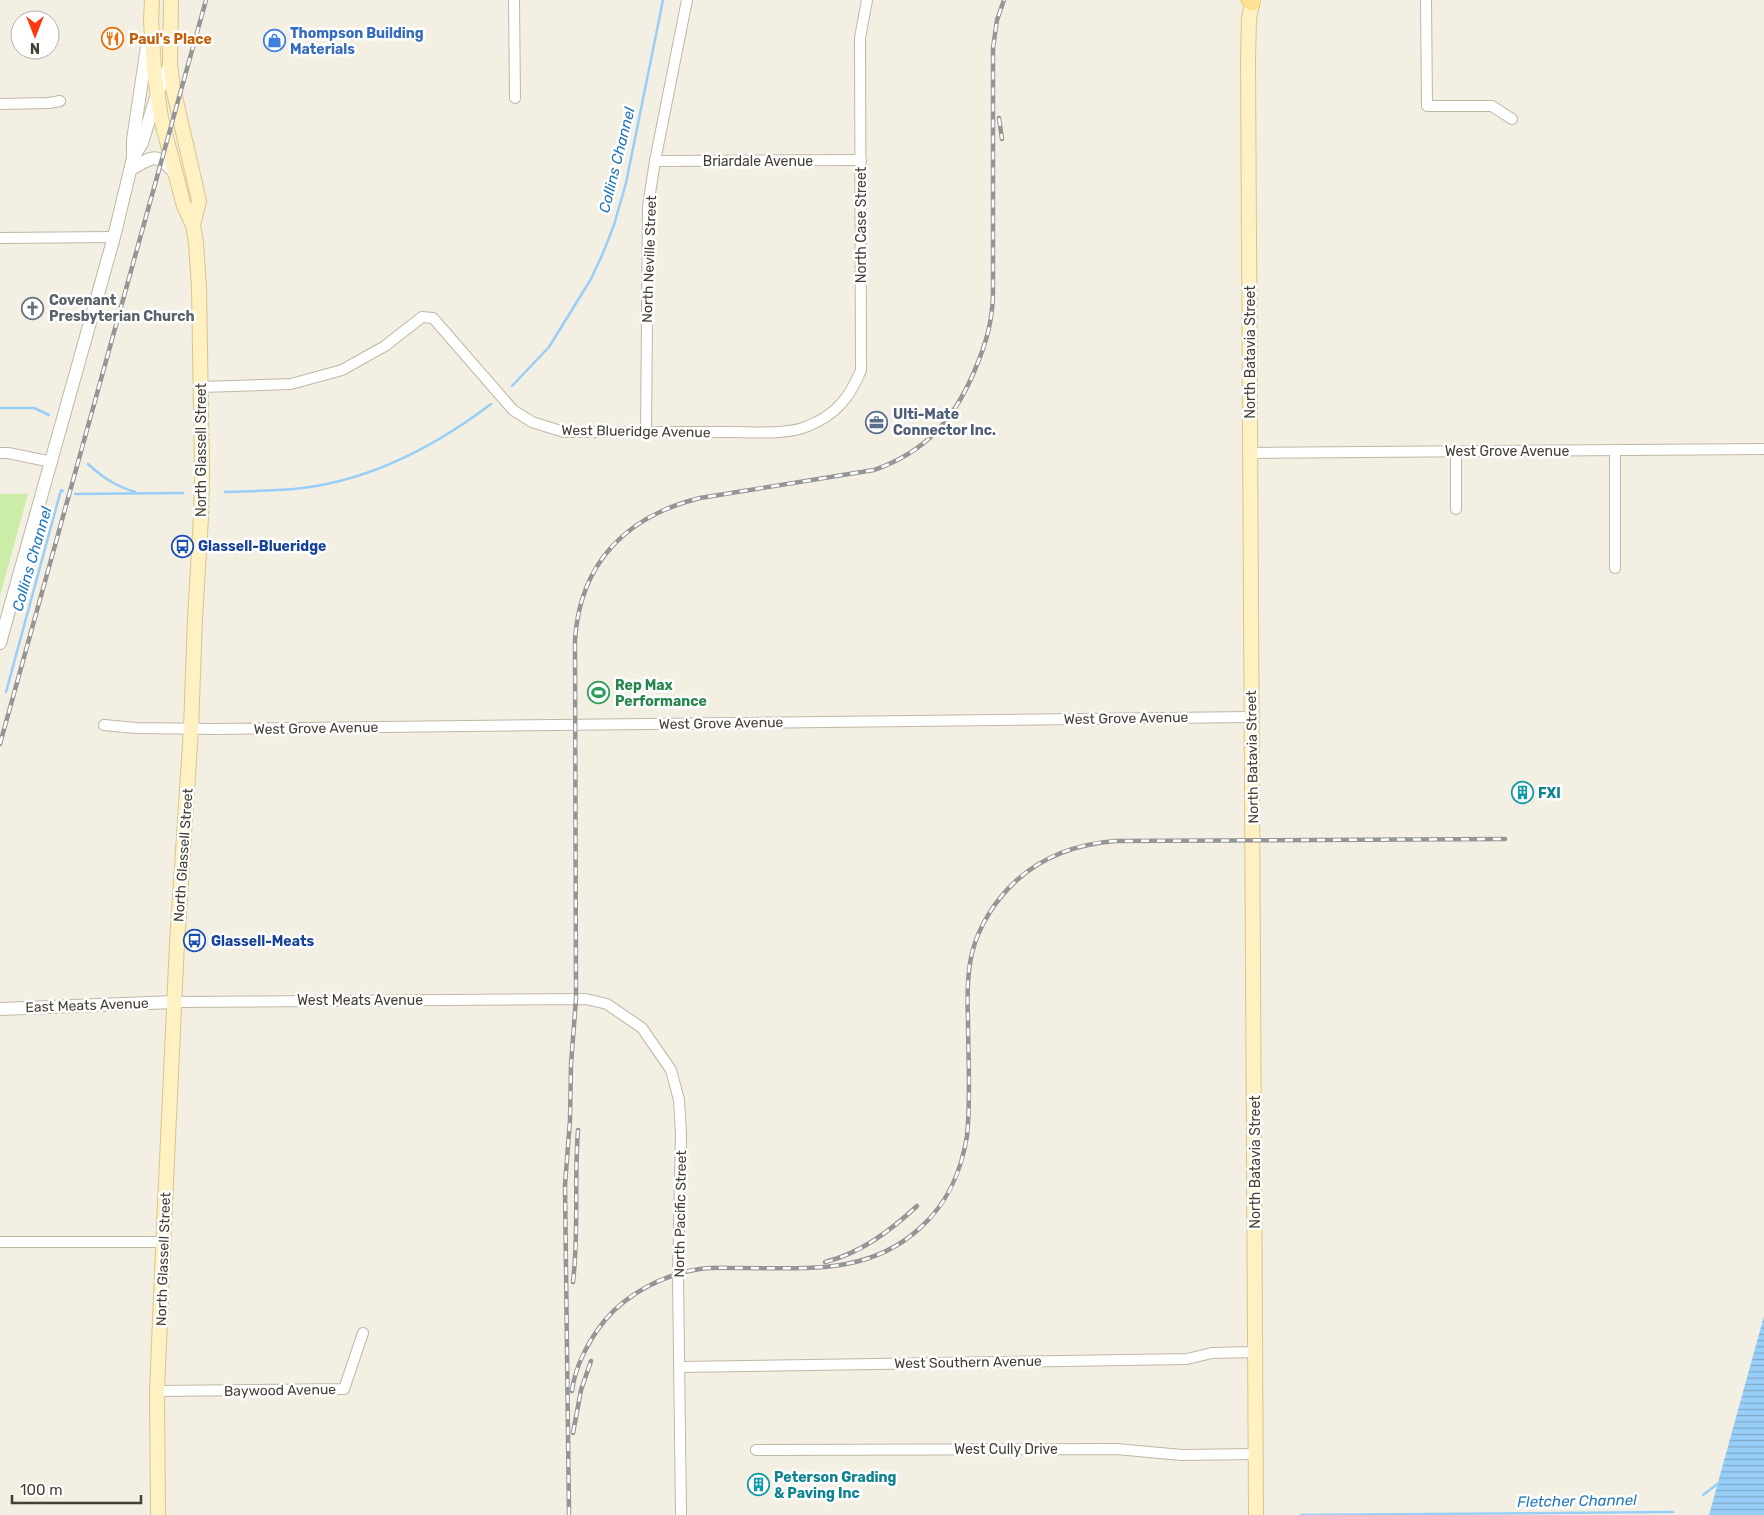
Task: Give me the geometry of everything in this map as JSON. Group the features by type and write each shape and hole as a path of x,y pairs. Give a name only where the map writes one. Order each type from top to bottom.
{"main road":[{"name":"North Glassell Street","path":"152,0 151,20 157,94 161,118 184,206 193,225"},
{"name":"North Glassell Street","path":"158,1515 158,1391 163,1242 174,1002 192,729 196,590 201,517 199,287 193,225 199,201 176,106 170,64 171,0"},
{"name":"North Batavia Street","path":"1251,1 1248,59 1256,1515"}],"street":[{"path":"514,0 514,98"},
{"name":"North Neville Street","path":"646,432 648,206 687,0"},
{"name":"North Case Street","path":"807,427 824,418 841,405 853,389 861,370 860,38 867,0"},
{"path":"1426,0 1427,106 1492,106 1512,119"},
{"path":"0,643 52,462 114,237 132,164 133,140 151,20"},
{"path":"132,164 142,143 157,94 170,64"},
{"path":"0,104 60,101"},
{"path":"132,164 156,158 164,162 175,173"},
{"name":"Briardale Avenue","path":"655,161 861,160"},
{"path":"0,238 114,237"},
{"name":"West Blueridge Avenue","path":"200,386 291,384 342,370 385,346 422,317 427,316 433,318 514,410 532,422 564,432 746,432 789,430 807,427"},
{"name":"West Grove Avenue","path":"1250,453 1764,449"},
{"path":"1614,450 1615,568"},
{"path":"1456,452 1456,508"},
{"path":"0,453 52,462"},
{"name":"West Grove Avenue","path":"104,725 136,728 192,729 1251,717"},
{"name":"West Meats Avenue","path":"174,1002 546,999"},
{"name":"North Pacific Street","path":"546,999 586,999 607,1004 642,1028 671,1070 679,1100 681,1134 678,1274 682,1515"},
{"name":"East Meats Avenue","path":"0,1009 174,1002"},
{"path":"0,1242 163,1242"},
{"name":"Baywood Avenue","path":"158,1391 344,1389 363,1332"},
{"name":"West Southern Avenue","path":"680,1367 1187,1359 1212,1353 1256,1352"},
{"name":"West Cully Drive","path":"756,1450 1116,1448 1182,1455 1256,1454"}],"green space":[{"path":"0,494 28,494 0,596"}],"water":[{"path":"1764,1316 1764,1515 1709,1515"}],"waterway":[{"name":"Collins Channel","path":"512,386 549,347 591,279 614,225 626,183 663,0"},
{"name":"Collins Channel","path":"225,492 294,489 348,479 374,471 446,435 491,404"},
{"path":"0,408 34,408 49,415"},
{"path":"88,464 110,481 135,492"},
{"name":"Collins Channel","path":"6,692 61,490 63,491"},
{"name":"Collins Channel","path":"75,494 183,493"},
{"path":"1703,1495 1720,1482"},
{"name":"Fletcher Channel","path":"1301,1515 1673,1512"}],"railway":[{"path":"0,744 206,0"},
{"path":"569,1515 565,1185 576,999 575,640 579,612 586,587 612,546 630,530 650,517 674,506 700,498 874,470 892,463 923,444 947,420 966,390 974,372 982,352 992,312 993,48 997,20 1004,0"},
{"path":"999,118 1002,139"},
{"path":"572,1391 576,1372 588,1345 599,1328 614,1310 648,1286 674,1275 705,1268 813,1268 836,1266 858,1261 880,1254 900,1243 930,1218 952,1186 961,1162 967,1136 969,1092 968,985 970,961 975,943 989,913 1002,895 1017,880 1039,864 1051,857 1075,848 1115,841 1505,839"},
{"path":"573,1282 576,1244 578,1130"},
{"path":"825,1262 863,1247 896,1224 917,1206"},
{"path":"573,1433 581,1390 591,1361"}],"place":[{"name":"Paul's Place","path":"113,39"},
{"name":"Thompson Building Materials","path":"274,41"},
{"name":"Covenant Presbyterian Church","path":"33,308"},
{"name":"Ulti-Mate Connector Inc.","path":"877,422"},
{"name":"Glassell-Blueridge","path":"182,546"},
{"name":"Rep Max Performance","path":"599,693"},
{"name":"FXI","path":"1522,793"},
{"name":"Glassell-Meats","path":"195,941"},
{"name":"Peterson Grading & Paving Inc","path":"758,1485"}]}
